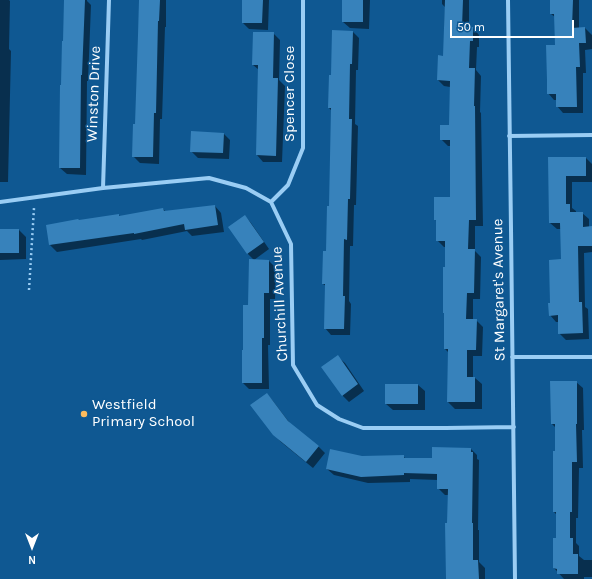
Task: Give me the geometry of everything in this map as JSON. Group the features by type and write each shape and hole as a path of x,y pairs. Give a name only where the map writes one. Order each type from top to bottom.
{"street":[{"name":"Winston Drive","path":"103,188 109,0"},
{"name":"Spencer Close","path":"271,202 288,184 303,148 303,0"},
{"name":"St Margaret's Avenue","path":"508,0 515,579"},
{"path":"509,136 592,135"},
{"path":"0,202 103,188 209,178 246,188 271,202"},
{"name":"Churchill Avenue","path":"271,202 291,244 293,365 317,405 339,419 364,428 514,427"},
{"path":"512,357 592,357"}],"path":[{"path":"30,290 35,197"}],"building":[{"path":"64,0 85,0 81,75 80,168 59,168 60,85"},
{"path":"139,0 160,0 153,157 132,157 133,124 135,124"},
{"path":"242,0 263,0 262,23 242,23"},
{"path":"342,0 363,0 363,22 342,22"},
{"path":"445,0 463,0 462,27 473,27 473,41 470,41 469,68 475,68 474,106 476,220 469,220 468,249 475,249 474,293 467,293 466,319 477,319 476,350 467,350 467,377 475,377 475,402 447,402 448,349 444,349 443,313 443,267 445,267 445,241 436,241 436,220 434,220 434,197 450,197 450,140 440,140 440,125 449,125 450,81 437,80 438,55 443,56"},
{"path":"550,0 573,0 572,28 585,27 586,43 579,43 580,67 576,67 577,107 556,107 556,94 547,94 546,45 555,45 554,14 550,14"},
{"path":"332,30 353,31 352,64 350,64 349,119 352,119 350,199 348,199 347,240 344,239 344,329 324,329 325,284 322,284 323,251 326,251 327,206 329,206 331,108 328,108 329,75 331,75"},
{"path":"253,32 274,32 273,78 278,78 276,156 256,155 258,65 252,65"},
{"path":"191,131 224,133 223,153 190,152"},
{"path":"548,157 586,157 586,176 566,176 566,204 570,204 570,212 583,212 583,227 592,226 592,246 578,246 579,302 582,302 583,333 558,334 558,315 549,316 549,260 561,259 560,223 549,223"},
{"path":"215,205 218,225 185,230 184,224 134,234 49,245 46,225 78,219 119,214 119,216 163,208 164,211"},
{"path":"245,215 264,242 247,254 228,227"},
{"path":"0,229 19,229 19,253 0,253"},
{"path":"249,259 269,260 269,293 264,293 262,383 242,383 243,305 248,305"},
{"path":"338,355 358,384 342,396 321,367"},
{"path":"550,381 577,381 577,462 572,462 572,512 570,512 570,538 573,538 573,554 578,554 578,574 557,574 557,569 553,568 553,538 556,538 556,512 553,512 553,451 555,451 555,424 551,424"},
{"path":"385,384 418,384 418,404 385,404"},
{"path":"267,393 288,421 319,446 306,462 273,435 250,405"},
{"path":"432,447 471,448 471,452 473,452 473,560 478,560 479,579 446,579 445,523 447,523 448,489 437,489 437,474 404,473 404,475 361,477 326,469 330,449 362,456 404,455 404,458 432,458"}],"place":[{"name":"Westfield Primary School","path":"84,414"}]}
